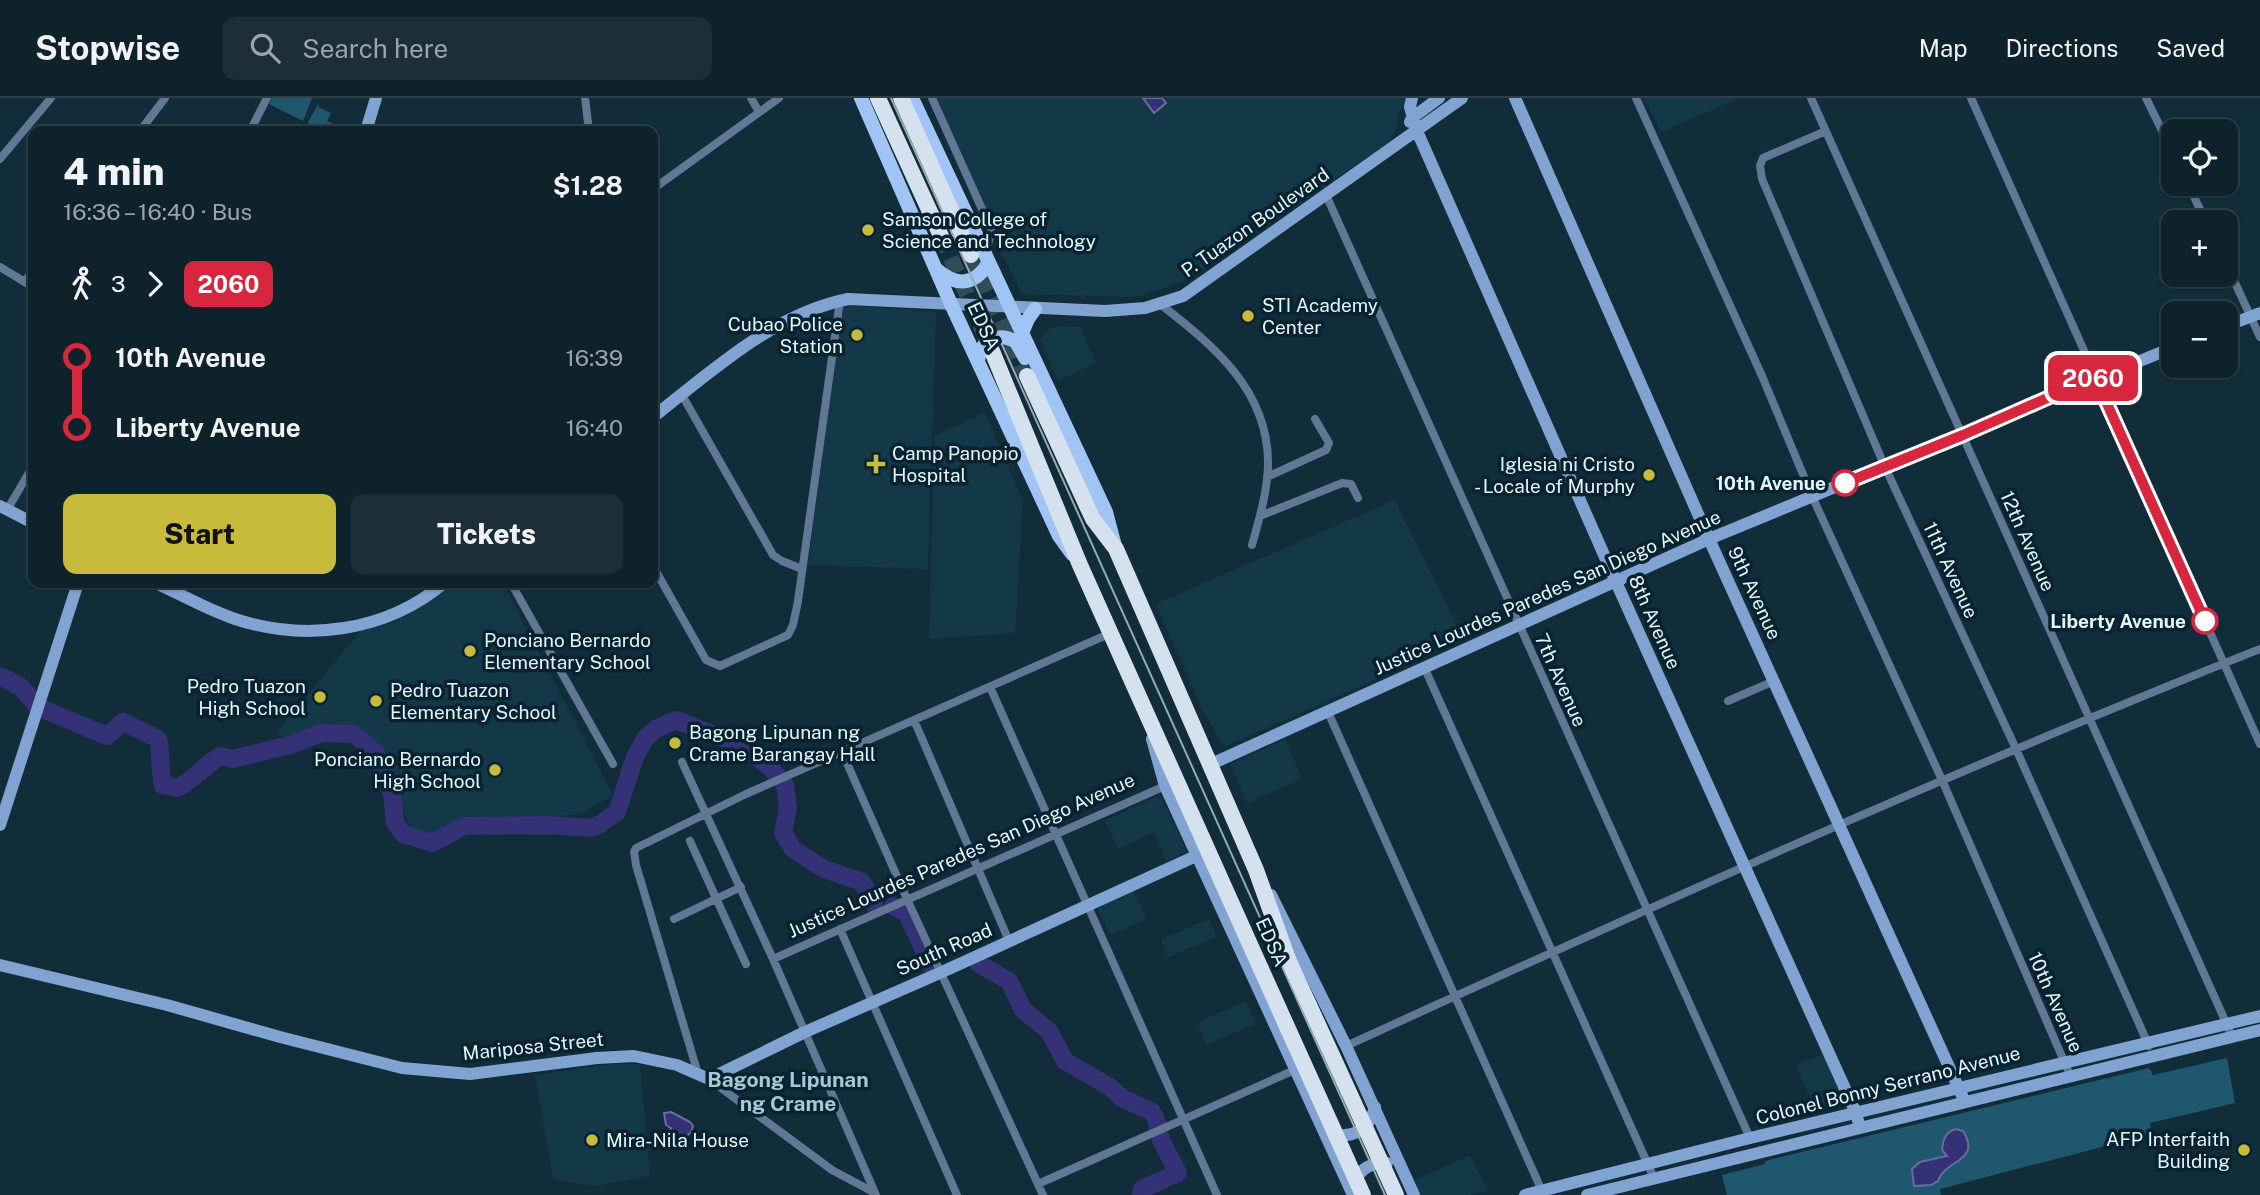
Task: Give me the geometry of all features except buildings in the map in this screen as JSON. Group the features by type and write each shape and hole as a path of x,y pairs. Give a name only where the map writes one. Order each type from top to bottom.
{"highway":[{"path":"878,98 940,236"},
{"name":"EDSA","path":"901,98 982,256"},
{"name":"EDSA","path":"992,351 1080,565 1261,969 1356,1194"},
{"name":"EDSA","path":"1033,373 1093,519 1116,549 1256,870 1288,959 1396,1195"}],"main road":[{"name":"EDSA","path":"861,98 951,304 1059,536 1080,565"},
{"name":"EDSA","path":"912,98 982,256 1022,333 1033,373"},
{"path":"935,268 948,279 963,282 977,277 982,256"},
{"path":"1022,333 1035,309"},
{"path":"978,361 980,349 986,343 1009,339 1016,342 1033,373"}],"street":[{"path":"0,159 51,98"},
{"path":"144,126 165,98"},
{"path":"253,126 267,98"},
{"path":"368,126 376,98"},
{"path":"585,98 588,126"},
{"path":"751,98 759,112"},
{"path":"658,185 779,98"},
{"path":"932,98 991,229 982,256"},
{"path":"1412,98 1412,118"},
{"path":"1401,142 1412,118 1439,98"},
{"name":"P. Tuazon Boulevard","path":"658,414 747,345 788,320 840,300 1121,311 1160,304 1192,291 1462,98"},
{"name":"9th Avenue","path":"1515,98 1709,539 1965,1102"},
{"name":"10th Avenue","path":"1636,98 1762,376 1812,496 1942,780 2068,1069"},
{"name":"12th Avenue","path":"1811,98 2232,1037"},
{"path":"1972,98 2260,744"},
{"path":"2146,98 2161,129"},
{"name":"8th Avenue","path":"1412,118 1616,582 1856,1113 1860,1128"},
{"name":"11th Avenue","path":"1826,131 1763,158 1760,166 1762,179 1885,467 2016,749 2153,1055"},
{"name":"7th Avenue","path":"1326,195 1750,1138"},
{"path":"0,267 28,284"},
{"path":"24,281 28,276"},
{"path":"2238,283 2256,314 2260,337"},
{"path":"658,575 706,660 716,665 720,666 742,657 788,635 793,625 802,569 840,300"},
{"path":"1160,304 1202,337 1228,362 1254,403 1262,423 1267,443 1267,477 1252,545"},
{"path":"2238,321 2256,314"},
{"name":"Justice Lourdes Paredes San Diego Avenue","path":"1209,765 1709,539 2161,352"},
{"path":"681,395 774,555 802,569"},
{"path":"1267,477 1326,450 1329,443 1315,419"},
{"path":"28,473 3,508 28,520"},
{"path":"1260,516 1342,483 1351,484 1358,498"},
{"path":"0,825 76,588"},
{"path":"167,588 225,615 255,625 318,631 356,626 394,614 436,588"},
{"path":"514,588 613,764"},
{"path":"704,1077 636,865 634,852 640,845 746,794 1111,634"},
{"path":"1346,1046 1840,824 2260,649"},
{"path":"1425,669 1654,1178"},
{"path":"1728,701 1774,681"},
{"path":"990,687 1217,1195"},
{"name":"EDSA","path":"1143,705 1165,786 1356,1194"},
{"path":"1328,712 1540,1186"},
{"path":"914,720 1009,941"},
{"path":"842,752 1043,1195"},
{"path":"682,762 774,959 875,1194"},
{"name":"Justice Lourdes Paredes San Diego Avenue","path":"774,959 1165,786"},
{"path":"690,841 746,964"},
{"name":"South Road","path":"704,1077 1196,856"},
{"name":"EDSA","path":"1256,870 1280,911 1346,1046 1414,1195"},
{"path":"674,919 741,887"},
{"path":"840,929 957,1195"},
{"name":"Mariposa Street","path":"0,965 167,1005 402,1068 470,1074 634,1056 677,1065 704,1077 832,1170 875,1194"},
{"name":"Colonel Bonny Serrano Avenue","path":"1587,1195 1965,1102 2147,1043 2260,1016"},
{"name":"Colonel Bonny Serrano Avenue","path":"1525,1195 1540,1186 1648,1164 1959,1088 2153,1055 2260,1030"},
{"path":"1038,1184 1297,1069"},
{"path":"1323,1128 1339,1136 1357,1133 1368,1124 1375,1108"},
{"path":"1356,1194 1358,1175 1368,1166 1386,1162 1403,1170"}],"shaded area":[{"path":"272,98 312,98 303,121 269,104"},
{"path":"929,98 1419,98 1397,112 1394,135 1386,144 1286,214 1183,282 1140,296 1127,297 1022,294 974,199"},
{"path":"1143,98 1162,98 1166,103 1154,113"},
{"path":"1644,98 1739,98 1661,132"},
{"path":"320,101 318,107 331,113 327,121 338,126 308,126"},
{"name":"Camp Panopio Hospital","path":"842,305 936,312 928,569 808,565"},
{"path":"1059,326 1080,327 1096,363 1058,381 1040,340 1050,329"},
{"path":"985,413 1023,501 1015,633 929,639 934,436"},
{"path":"1395,500 1464,640 1224,747 1202,709 1156,604"},
{"path":"446,588 506,588 613,795 581,814 473,822 448,827 444,833 426,838 414,833 405,816 381,746 355,732 322,730 290,745 277,731 363,628 394,623"},
{"path":"1286,740 1302,779 1247,803 1230,764"},
{"path":"1160,795 1187,851 1167,861 1154,832 1118,849 1105,821"},
{"path":"1133,889 1147,919 1110,935 1096,905"},
{"path":"1209,919 1217,937 1168,957 1161,939"},
{"path":"1246,1001 1256,1023 1207,1045 1197,1023"},
{"path":"1825,1053 1848,1103 1815,1109 1796,1065"},
{"path":"2227,1058 2235,1103 2150,1123 2152,1134 1940,1189 1941,1195 1727,1195 1722,1175 1765,1164 1765,1161 2149,1068 2153,1075"},
{"path":"612,1064 640,1064 650,1176 595,1186 553,1179 535,1075"},
{"path":"671,1112 693,1126 683,1140 667,1135 671,1128 666,1125 664,1113"},
{"path":"1956,1129 1963,1131 1968,1141 1965,1155 1948,1168 1938,1181 1931,1185 1914,1186 1912,1169 1920,1162 1947,1156 1942,1150 1944,1140 1949,1132"},
{"path":"1470,1155 1488,1190 1470,1195 1420,1195 1415,1180"}],"waterway":[{"path":"0,676 21,687 38,707 107,736 123,722 158,739 163,785 177,788 220,756 233,759 290,745 321,733 354,734 376,753 392,794 395,822 403,834 432,843 464,826 548,825 592,828 600,824 617,812 635,757 645,739 656,729 676,720 735,741 770,767 785,785 788,808 783,833 793,849 824,869 862,882 874,904"},
{"path":"893,906 907,913 930,964"},
{"path":"979,964 1009,981 1023,1010 1049,1031 1065,1061 1110,1087 1122,1098 1152,1112 1161,1140 1178,1173 1142,1189 1141,1195"}],"tunnel":[{"path":"941,236 992,351"},
{"path":"971,255 1027,376"}],"tram line":[{"path":"891,98 1385,1195"}],"bus line":[{"name":"2060","path":"1845,483 2095,377 2205,621"}],"place":[{"name":"Samson College of Science and Technology","path":"868,230"},
{"name":"STI Academy Center","path":"1248,316"},
{"name":"Cubao Police Station","path":"857,335"},
{"name":"Camp Panopio Hospital","path":"876,464"},
{"name":"Iglesia ni Cristo - Locale of Murphy","path":"1649,475"},
{"name":"10th Avenue","path":"1845,483"},
{"name":"Liberty Avenue","path":"2205,621"},
{"name":"Ponciano Bernardo Elementary School","path":"470,651"},
{"name":"Pedro Tuazon High School","path":"320,697"},
{"name":"Pedro Tuazon Elementary School","path":"376,701"},
{"name":"Bagong Lipunan ng Crame Barangay Hall","path":"675,743"},
{"name":"Ponciano Bernardo High School","path":"495,770"},
{"name":"Mira-Nila House","path":"592,1140"},
{"name":"AFP Interfaith Building","path":"2244,1150"}],"district":[{"name":"Bagong Lipunan ng Crame","path":"788,1091"}]}
